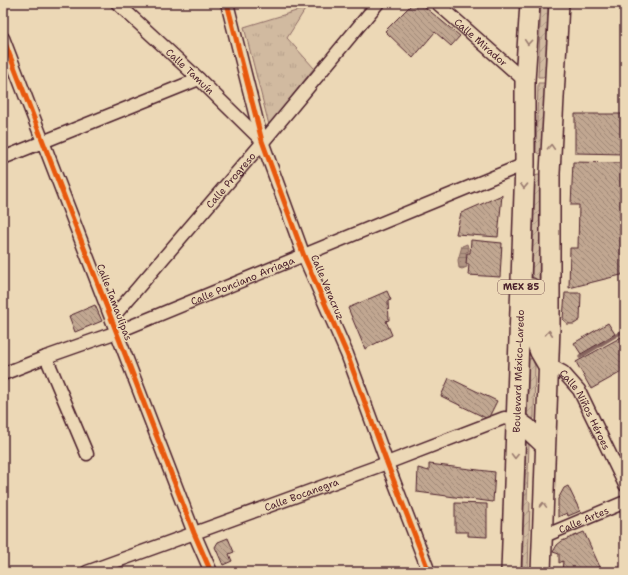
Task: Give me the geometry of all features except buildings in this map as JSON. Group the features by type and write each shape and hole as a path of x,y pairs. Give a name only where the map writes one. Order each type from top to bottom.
{"main road":[{"name":"Boulevard México-Laredo","path":"512,572 525,164 525,81 530,3"},
{"name":"MEX 85","path":"541,572 550,328 550,173 559,3"},
{"path":"525,164 531,162 538,163 545,166 550,173"},
{"path":"522,247 531,278 535,339 540,352 548,364"},
{"path":"516,420 545,444"}],"street":[{"name":"Calle Tamuín","path":"117,3 199,79 262,142"},
{"name":"Calle Veracruz","path":"227,3 262,142 304,256 347,354 429,572"},
{"name":"Calle Progreso","path":"112,318 378,3"},
{"name":"Calle Mirador","path":"437,3 525,81"},
{"name":"Calle Tamaulipas","path":"3,38 194,533 211,572"},
{"path":"3,158 199,79"},
{"name":"Calle Ponciano Arriaga","path":"3,374 117,332 525,164"},
{"path":"46,357 87,454"},
{"name":"Calle Niños Héroes","path":"548,364 563,372 579,390 625,485"},
{"name":"Calle Bocanegra","path":"87,572 387,463 504,418 516,420"},
{"name":"Calle Artes","path":"542,537 625,502"}],"green space":[{"path":"541,3 548,3 545,77 538,77"},
{"path":"306,8 287,38 314,68 269,125 244,27"},
{"path":"538,83 545,83 542,153 539,154 536,152"},
{"path":"535,176 542,176 537,343 532,272"},
{"path":"532,358 535,366 534,418 532,420 528,419 527,416 529,359"},
{"path":"526,441 529,445 527,500 530,502 528,572 522,572"}],"shaded area":[{"path":"467,244 469,251 466,252 467,267 462,269 459,268 458,260 462,246"}],"waterway":[{"path":"580,357 625,330"}],"cycle path":[{"path":"227,3 262,141 304,256 347,354 429,572"},
{"path":"3,38 194,533 211,572"}]}
